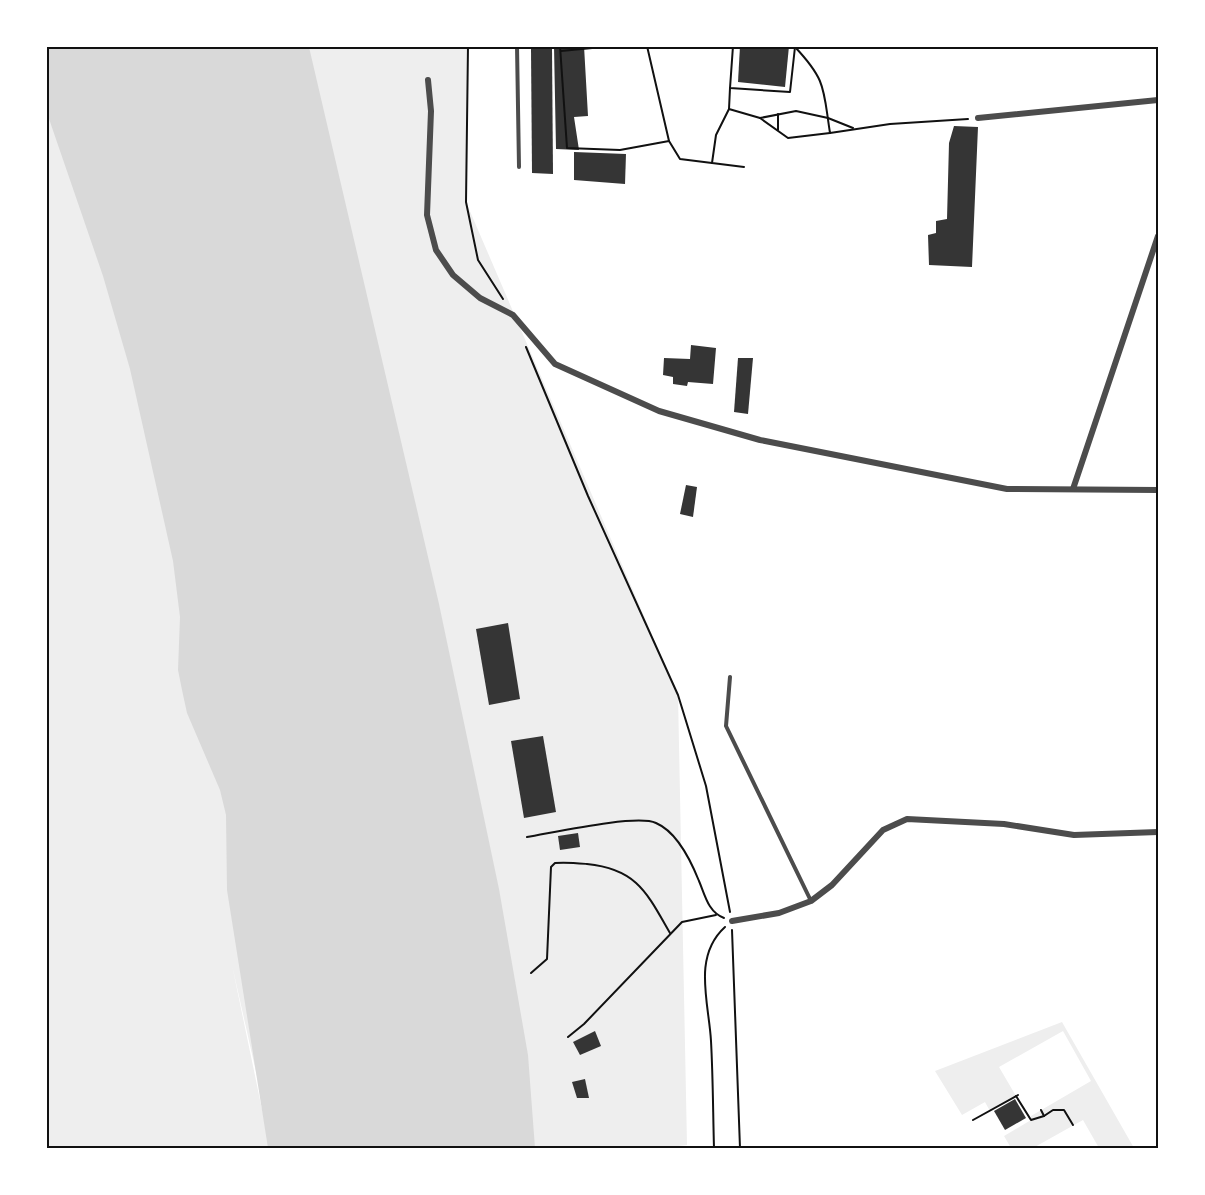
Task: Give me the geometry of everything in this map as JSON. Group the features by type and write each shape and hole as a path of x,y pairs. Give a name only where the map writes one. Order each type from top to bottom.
{"street":[{"path":"429,80 431,111 427,215 436,250 453,275 480,298 513,315 555,364 659,411 760,440 1007,489 1158,490"},
{"path":"978,118 1158,100"},
{"path":"1073,489 1158,236"},
{"path":"732,921 779,913 811,901 832,885 883,830 907,819 1004,824 1074,835 1158,831"}],"lane":[{"path":"517,46 519,167"},
{"path":"730,677 726,726 811,901"}],"path":[{"path":"468,46 466,202 478,260 513,315"},
{"path":"560,46 567,148 620,150 669,141"},
{"path":"561,51 613,46"},
{"path":"646,46 669,141 680,159 744,167"},
{"path":"712,163 716,135 729,109 733,46"},
{"path":"730,88 790,92 795,47"},
{"path":"795,47 814,68 822,81 830,133"},
{"path":"729,109 760,118 788,138 856,129 978,118"},
{"path":"760,118 796,111 828,118 856,129"},
{"path":"778,114 778,131"},
{"path":"526,347 588,495 678,695 706,786 732,921 740,1149"},
{"path":"527,837 626,821 656,823 668,833 691,861 708,903 716,915"},
{"path":"531,973 547,959 551,867 555,863 596,865 622,871 636,880 670,933"},
{"path":"568,1037 584,1024 682,922 716,915 732,921"},
{"path":"714,1149 711,1038 703,989 714,937 732,921"},
{"path":"973,1120 1017,1095 1031,1120 1053,1110 1064,1110 1073,1125"},
{"path":"1041,1110 1044,1116"}],"shaded area":[{"path":"46,47 309,47 439,604 499,889 528,1055 535,1148 268,1148 227,890 226,815 220,790 187,713 178,670 180,617 173,561 130,369 103,276 47,113"},
{"path":"47,47 467,47 466,202 678,695 687,1145 661,1148 273,1148 232,965 270,1148 47,1148"},
{"path":"1062,1022 1134,1148 1099,1148 1083,1120 1033,1148 1011,1148 1004,1136 1031,1120 1031,1116 1091,1081 1063,1031 999,1067 1016,1096 990,1111 985,1102 962,1115 935,1071"}],"building":[{"path":"554,46 584,46 588,116 574,117 579,150 556,149"},
{"path":"740,46 789,46 785,87 738,82"},
{"path":"531,49 552,49 553,174 532,173"},
{"path":"954,126 978,127 972,267 929,265 928,235 936,233 936,221 947,219 949,143"},
{"path":"574,152 626,154 625,184 574,180"},
{"path":"691,345 716,348 713,384 688,382 687,386 673,384 673,377 663,375 664,358 690,359"},
{"path":"738,358 753,358 748,414 734,412"},
{"path":"686,485 697,487 693,517 680,514"},
{"path":"508,623 520,699 489,705 476,629"},
{"path":"543,736 556,812 524,818 511,741"},
{"path":"578,833 580,847 560,850 558,836"},
{"path":"595,1031 601,1046 580,1055 573,1042"},
{"path":"585,1079 589,1098 577,1098 572,1082"},
{"path":"1015,1099 1026,1118 1005,1130 994,1111"}]}
